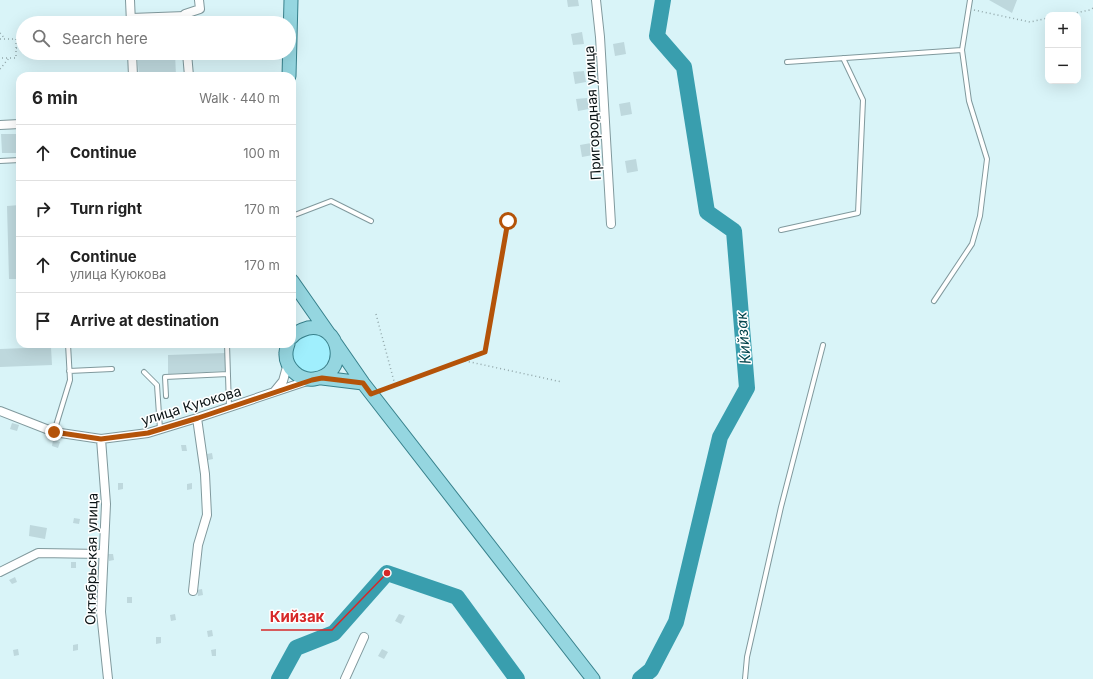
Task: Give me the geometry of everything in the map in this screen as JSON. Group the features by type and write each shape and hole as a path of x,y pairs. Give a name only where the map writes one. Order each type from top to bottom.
{"main road":[{"path":"291,0 291,16"},
{"path":"289,60 289,72"},
{"path":"296,287 371,394 593,679"},
{"path":"296,334 302,329 312,328 322,330 333,340 338,354 336,364 330,372 317,379"},
{"path":"287,351 293,372 302,378 363,383"}],"street":[{"path":"130,0 131,16"},
{"path":"185,14 200,9 199,0"},
{"name":"Пригородная улица","path":"596,0 600,37 611,224"},
{"path":"132,60 133,72"},
{"path":"188,60 189,72"},
{"path":"0,125 16,124"},
{"path":"274,393 283,381 287,351"},
{"name":"улица Куюкова","path":"0,411 54,432 101,439 160,430 317,379"},
{"path":"193,591 198,545 207,515 198,418"},
{"name":"Октябрьская улица","path":"101,439 106,504 101,612 108,679"},
{"path":"0,572 38,553 103,554"},
{"path":"345,679 364,637"}],"lane":[{"path":"934,301 972,244 980,216 987,159 969,100 962,50 970,0"},
{"path":"163,16 185,14"},
{"path":"787,62 962,50"},
{"path":"781,230 858,213 863,100 842,58"},
{"path":"0,161 16,160"},
{"path":"296,214 331,201 371,221"},
{"path":"745,679 747,657 781,507 823,345"},
{"path":"54,432 70,380 68,348"},
{"path":"226,348 229,408"},
{"path":"69,371 112,369"},
{"path":"144,372 156,385 160,430"},
{"path":"166,396 165,377 228,374"}],"path":[{"path":"1080,12 1093,8"},
{"path":"969,9 1030,22 1045,19"},
{"path":"0,33 5,39"},
{"path":"0,39 16,39 16,58 0,58"},
{"path":"0,69 9,58"},
{"path":"371,394 485,352 508,221"},
{"path":"376,314 395,385"},
{"path":"461,360 562,382"}],"shaded area":[{"path":"307,334 315,334 322,337 327,342 330,349 330,357 327,364 322,369 315,372 307,372 300,369 295,364 292,357 292,349 296,348 296,340"}],"building":[{"path":"567,0 578,0 579,6 568,7"},
{"path":"989,0 1017,0 1012,13"},
{"path":"582,32 584,44 573,45 571,34"},
{"path":"624,42 626,54 615,56 613,44"},
{"path":"138,60 175,60 176,72 139,72"},
{"path":"584,71 586,82 575,84 573,72"},
{"path":"587,98 589,109 578,111 576,99"},
{"path":"630,102 632,114 621,116 619,104"},
{"path":"1,134 16,134 16,153 2,153"},
{"path":"591,143 593,155 582,157 580,145"},
{"path":"636,159 638,171 627,173 625,161"},
{"path":"16,205 16,279 9,279 7,206"},
{"path":"51,348 52,365 0,367 0,349"},
{"path":"225,353 226,371 168,374 168,355"},
{"path":"12,423 19,425 17,431 10,429"},
{"path":"53,440 60,442 58,448 52,446"},
{"path":"181,445 186,445 187,451 182,451"},
{"path":"212,453 213,459 208,460 207,454"},
{"path":"118,483 123,483 123,489 118,490"},
{"path":"192,483 192,489 187,490 187,484"},
{"path":"74,518 80,519 79,524 73,523"},
{"path":"30,525 47,528 45,539 29,536"},
{"path":"108,554 113,554 114,560 109,561"},
{"path":"71,562 76,562 76,568 71,568"},
{"path":"15,577 17,582 12,584 9,580"},
{"path":"202,589 203,595 198,596 197,590"},
{"path":"127,597 132,597 132,603 127,603"},
{"path":"175,614 176,620 171,621 170,615"},
{"path":"399,614 405,616 401,624 395,621"},
{"path":"212,630 213,636 208,637 207,631"},
{"path":"156,637 161,637 161,643 156,644"},
{"path":"78,644 78,650 73,651 73,645"},
{"path":"18,649 19,655 14,656 13,650"},
{"path":"216,649 216,656 212,656 211,650"},
{"path":"382,649 388,652 384,659 378,656"}],"waterway":[{"name":"Кийзак","path":"640,679 651,670 676,622 720,437 747,388 734,231 707,212 684,67 657,36 663,0"},
{"name":"Кийзак","path":"279,679 296,648 334,633 387,573 457,597 517,679"}],"place":[{"name":"Кийзак","path":"387,573"}],"route":[{"path":"54,432 101,439 148,433 322,378 363,383 371,394 485,352 508,221"}]}
